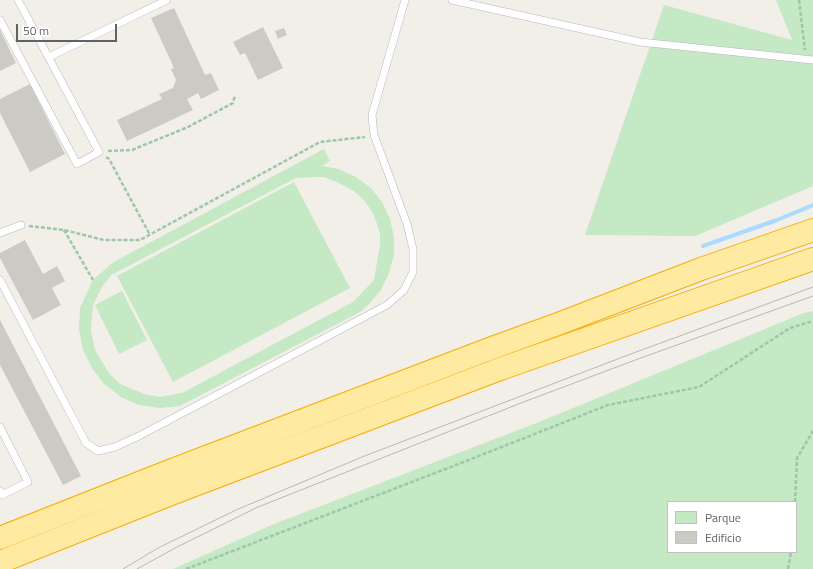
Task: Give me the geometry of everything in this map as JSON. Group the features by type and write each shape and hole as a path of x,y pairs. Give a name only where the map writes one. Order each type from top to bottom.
{"highway":[{"path":"700,269 760,241 813,219"},
{"path":"0,538 167,472 700,269 813,230"},
{"path":"0,562 176,492 500,369 811,260"}],"lane":[{"path":"0,20 76,164 99,152 18,0"},
{"path":"49,57 167,0"},
{"path":"0,280 86,443 98,451 115,447 139,436 387,305 404,290 413,272 414,249 407,224 374,136 372,115 405,0"},
{"path":"452,0 640,42 809,60"},
{"path":"0,233 21,225"},
{"path":"0,427 28,482 2,495 0,491"}],"path":[{"path":"799,0 809,60"},
{"path":"99,152 132,150 188,127 232,104 235,95"},
{"path":"21,225 64,230 104,240 140,240 320,142 374,136"},
{"path":"109,160 150,235"},
{"path":"64,230 93,280"},
{"path":"186,569 608,405 699,387 790,328 813,321"},
{"path":"795,501 797,458 813,431"},
{"path":"788,569 790,553"}],"green space":[{"path":"776,0 813,0 813,186 695,236 585,235 664,5 792,40"},
{"path":"324,149 330,161 322,166 339,169 356,177 371,188 382,202 390,219 394,237 394,255 389,273 381,290 360,312 180,406 160,408 139,405 121,397 104,384 92,368 83,350 79,329 80,308 93,280 112,263","holes":["324,177 354,191 365,201 374,215 380,233 380,245 374,280 353,302 182,393 160,397 144,394 120,384 109,373 95,350 91,330 93,305 102,287 111,275 296,178"]},
{"path":"294,182 350,288 173,382 117,276"},
{"path":"122,291 147,340 119,354 95,305"},
{"path":"813,311 813,569 173,569 274,524 539,422 804,313"}],"building":[{"path":"174,8 205,75 211,73 219,90 201,99 198,93 187,99 193,110 127,141 117,120 162,99 159,94 173,88 176,80 171,69 174,68 151,18"},
{"path":"263,27 283,68 258,80 245,53 240,55 233,42"},
{"path":"284,28 287,35 278,39 275,31"},
{"path":"0,30 16,63 0,71"},
{"path":"30,84 65,154 30,172 0,113 0,99"},
{"path":"25,240 43,274 57,266 65,281 52,288 61,305 33,320 0,258 0,253"},
{"path":"0,320 81,476 63,485 0,365"}],"waterway":[{"path":"703,246 777,220 813,205"}],"tram line":[{"path":"123,569 158,548 236,510 362,457 628,355 813,287"},
{"path":"137,569 177,547 258,507 521,403 813,296"}]}
